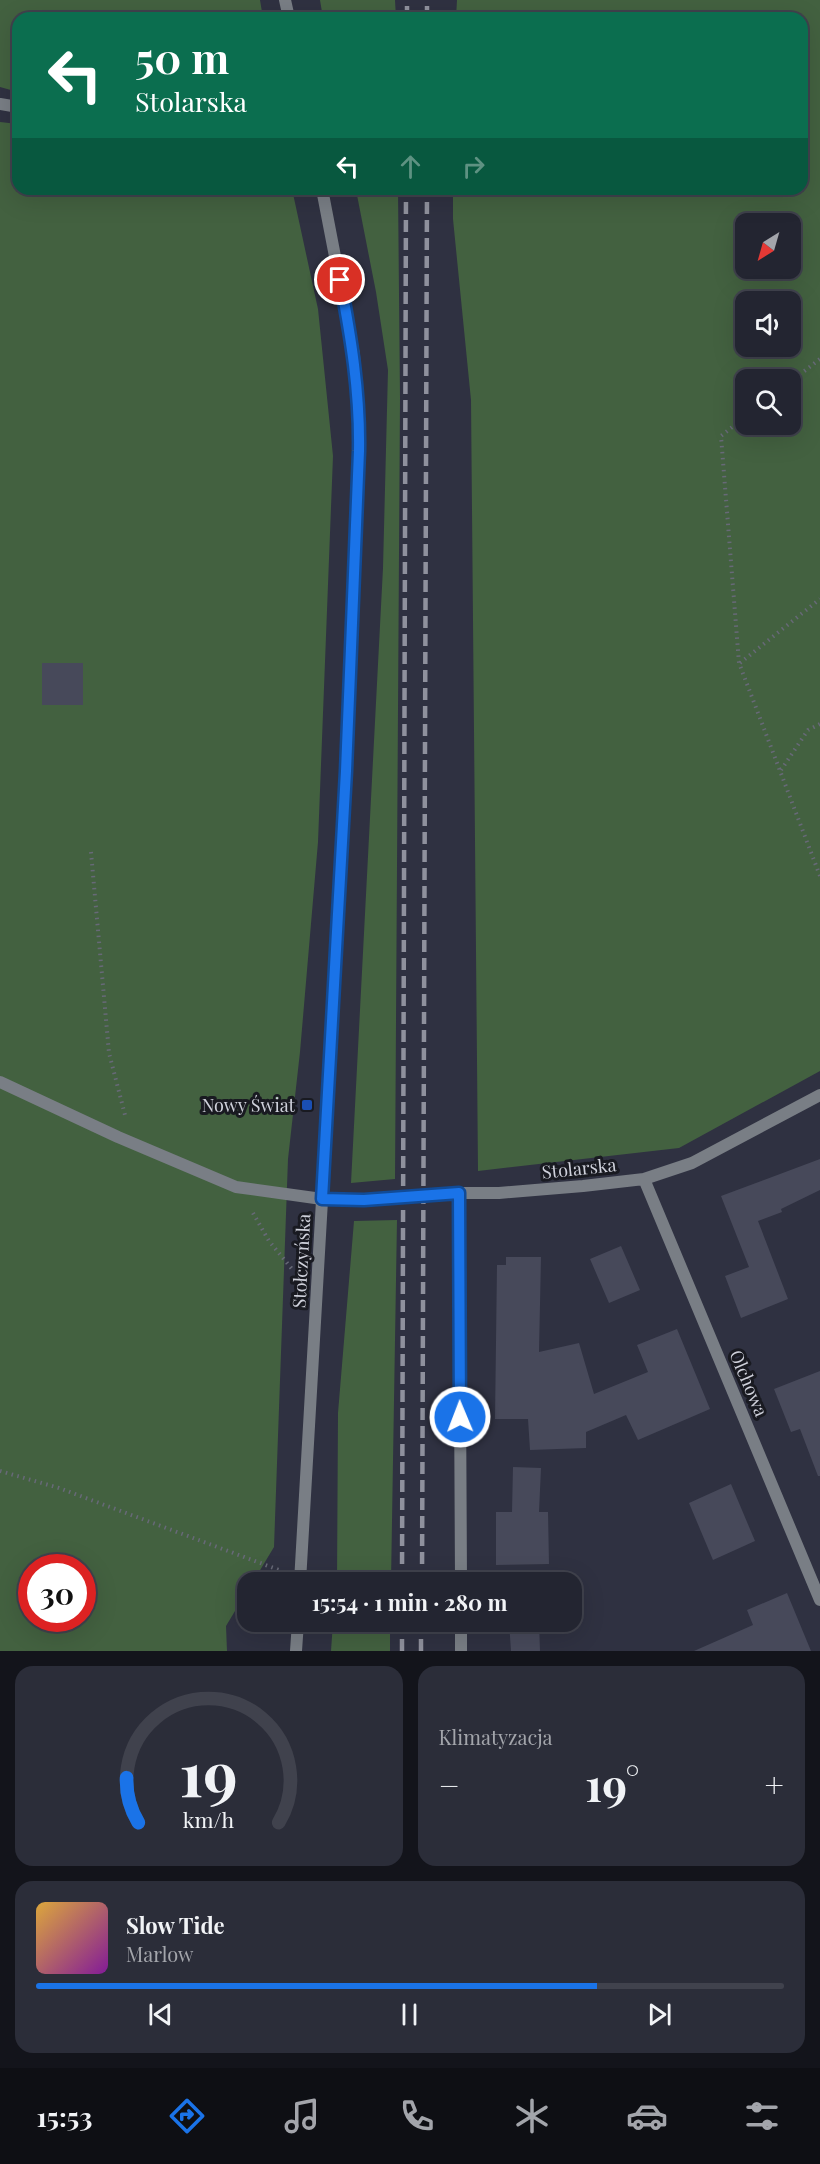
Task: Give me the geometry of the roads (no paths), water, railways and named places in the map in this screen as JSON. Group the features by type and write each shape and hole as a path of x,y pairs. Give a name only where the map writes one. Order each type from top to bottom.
{"street":[{"name":"Stołczyńska","path":"300,1572 348,737 359,433 354,355 323,195"},
{"name":"Stolarska","path":"0,1082 236,1187 322,1199 364,1200 459,1193 500,1193 644,1179 692,1163 820,1095"},
{"name":"Olchowa","path":"644,1179 820,1600"},
{"path":"459,1193 461,1572"},
{"path":"296,1651 297,1632"},
{"path":"461,1632 461,1651"}],"railway":[{"path":"407,0 407,12"},
{"path":"427,0 427,12"},
{"path":"402,1572 406,195"},
{"path":"422,1572 427,195"},
{"path":"402,1632 402,1651"},
{"path":"421,1632 421,1651"}],"place":[{"name":"Nowy Świat","path":"307,1105"}]}
